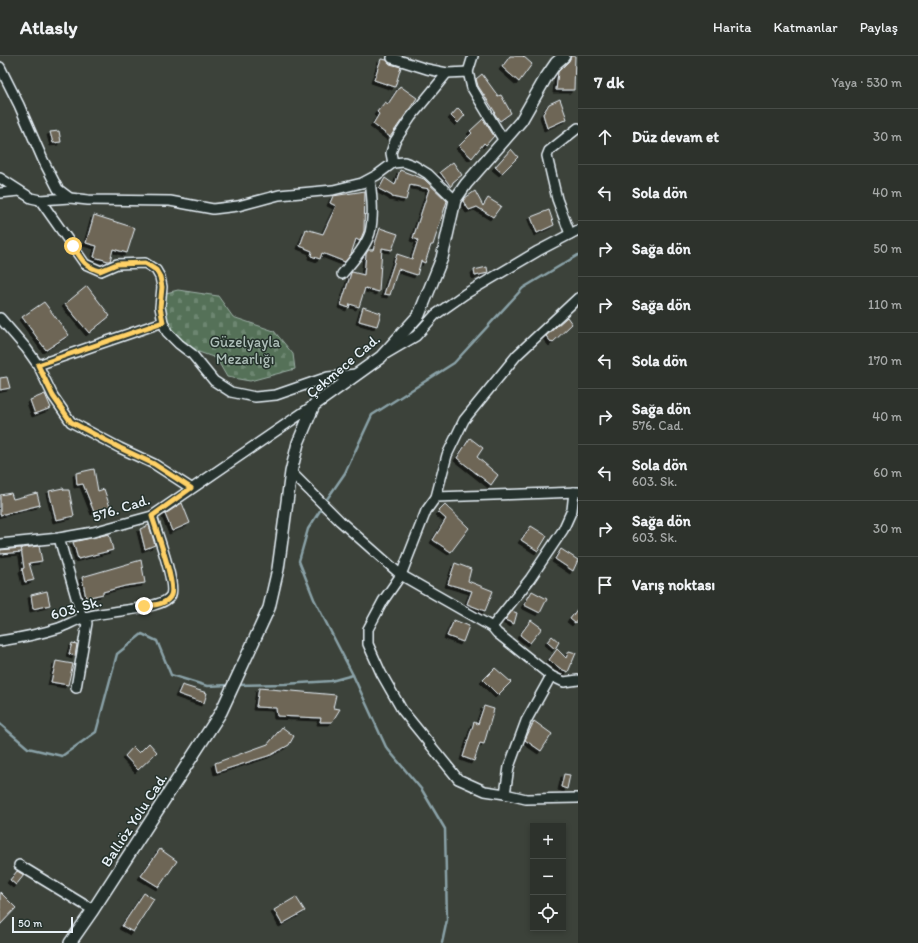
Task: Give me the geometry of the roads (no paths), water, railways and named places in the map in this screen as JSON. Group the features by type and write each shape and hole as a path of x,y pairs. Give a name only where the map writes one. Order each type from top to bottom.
{"street":[{"path":"393,56 392,58 427,69 447,73 468,72"},
{"path":"473,56 468,72 472,88 504,141"},
{"name":"Çekmece Cad.","path":"241,668 269,608 278,569 291,472 298,443 314,405 381,357 419,315 442,258 456,200 466,184 521,121 545,79 556,63 564,56"},
{"path":"0,67 58,189 70,198"},
{"path":"393,163 391,153 395,141 411,117 447,73"},
{"path":"381,357 416,336 435,315 465,294 538,251 574,232 557,199 547,156 549,151 578,128"},
{"path":"0,178 30,198 40,200 70,198 88,200 170,201 213,209 238,206 279,195 332,190 370,180 393,163 404,162 415,166 428,174 456,200"},
{"path":"342,274 364,245 370,233 373,209 370,180"},
{"path":"0,193 19,191"},
{"path":"40,200 85,264 100,271 117,264 145,263 156,270 160,277 162,287 160,307 167,332 192,354 214,381 231,392 255,397 276,395 328,378 356,374"},
{"path":"578,298 518,355 464,420 447,455 436,497 426,511 401,575 383,600 368,629 368,644 381,673 402,710 458,778 485,792 505,794 526,799 578,798"},
{"path":"0,318 26,348 38,365 53,396 71,422 154,464 191,488"},
{"path":"38,365 163,322"},
{"name":"576. Cad.","path":"0,544 59,538 93,532 152,516 314,405"},
{"path":"291,472 340,521 401,575 492,627 497,633 551,676 564,682 578,680"},
{"path":"436,497 576,492 572,510 563,530 530,579 492,627"},
{"name":"603. Sk.","path":"0,642 61,627 82,618 156,605 165,601 171,596 173,589 152,516"},
{"path":"59,538 82,618 87,623 76,688"},
{"name":"Ballıöz Yolu Cad.","path":"70,943 221,712 241,668"},
{"path":"505,794 509,767 526,721 551,676"},
{"path":"19,865 93,910"}],"waterway":[{"path":"325,502 345,473 372,415 454,363 523,288 578,255"},
{"path":"323,506 308,529 299,561 314,599 353,675 386,747 422,790 445,829 447,920 442,943"},
{"path":"0,724 28,748 62,756 96,732 117,654 142,634 157,641 171,675 207,686 229,685"},
{"path":"236,685 331,681 353,675"}],"park label":[{"name":"Güzelyayla Mezarlığı","path":"245,350"}]}
